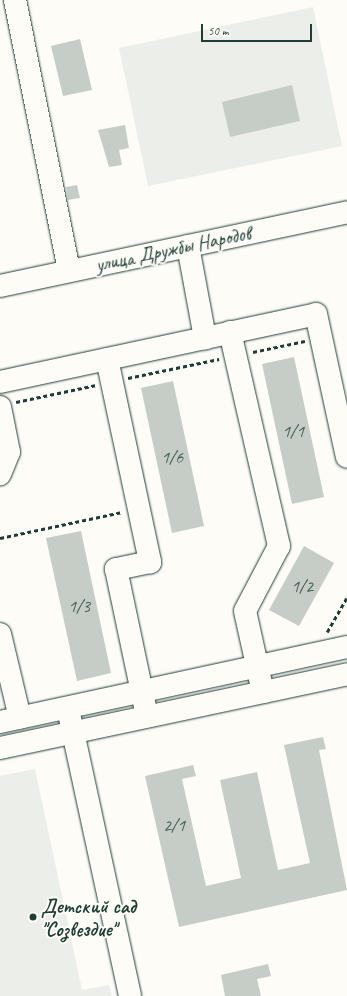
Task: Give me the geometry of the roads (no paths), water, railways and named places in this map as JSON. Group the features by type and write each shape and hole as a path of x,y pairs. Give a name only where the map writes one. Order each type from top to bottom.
{"street":[{"path":"15,0 69,271"},
{"name":"улица Дружбы Народов","path":"0,286 347,212"},
{"path":"188,246 205,338"},
{"path":"0,382 316,314 347,457"},
{"path":"230,332 279,546 245,611 263,692"},
{"path":"107,359 150,562 116,569 146,716"},
{"path":"0,474 9,452 4,406"},
{"path":"0,634 10,720 347,647"},
{"path":"0,748 347,674"},
{"path":"67,707 130,996"}],"place":[{"name":"Детский сад \"Созвездие\"","path":"33,917"}]}
